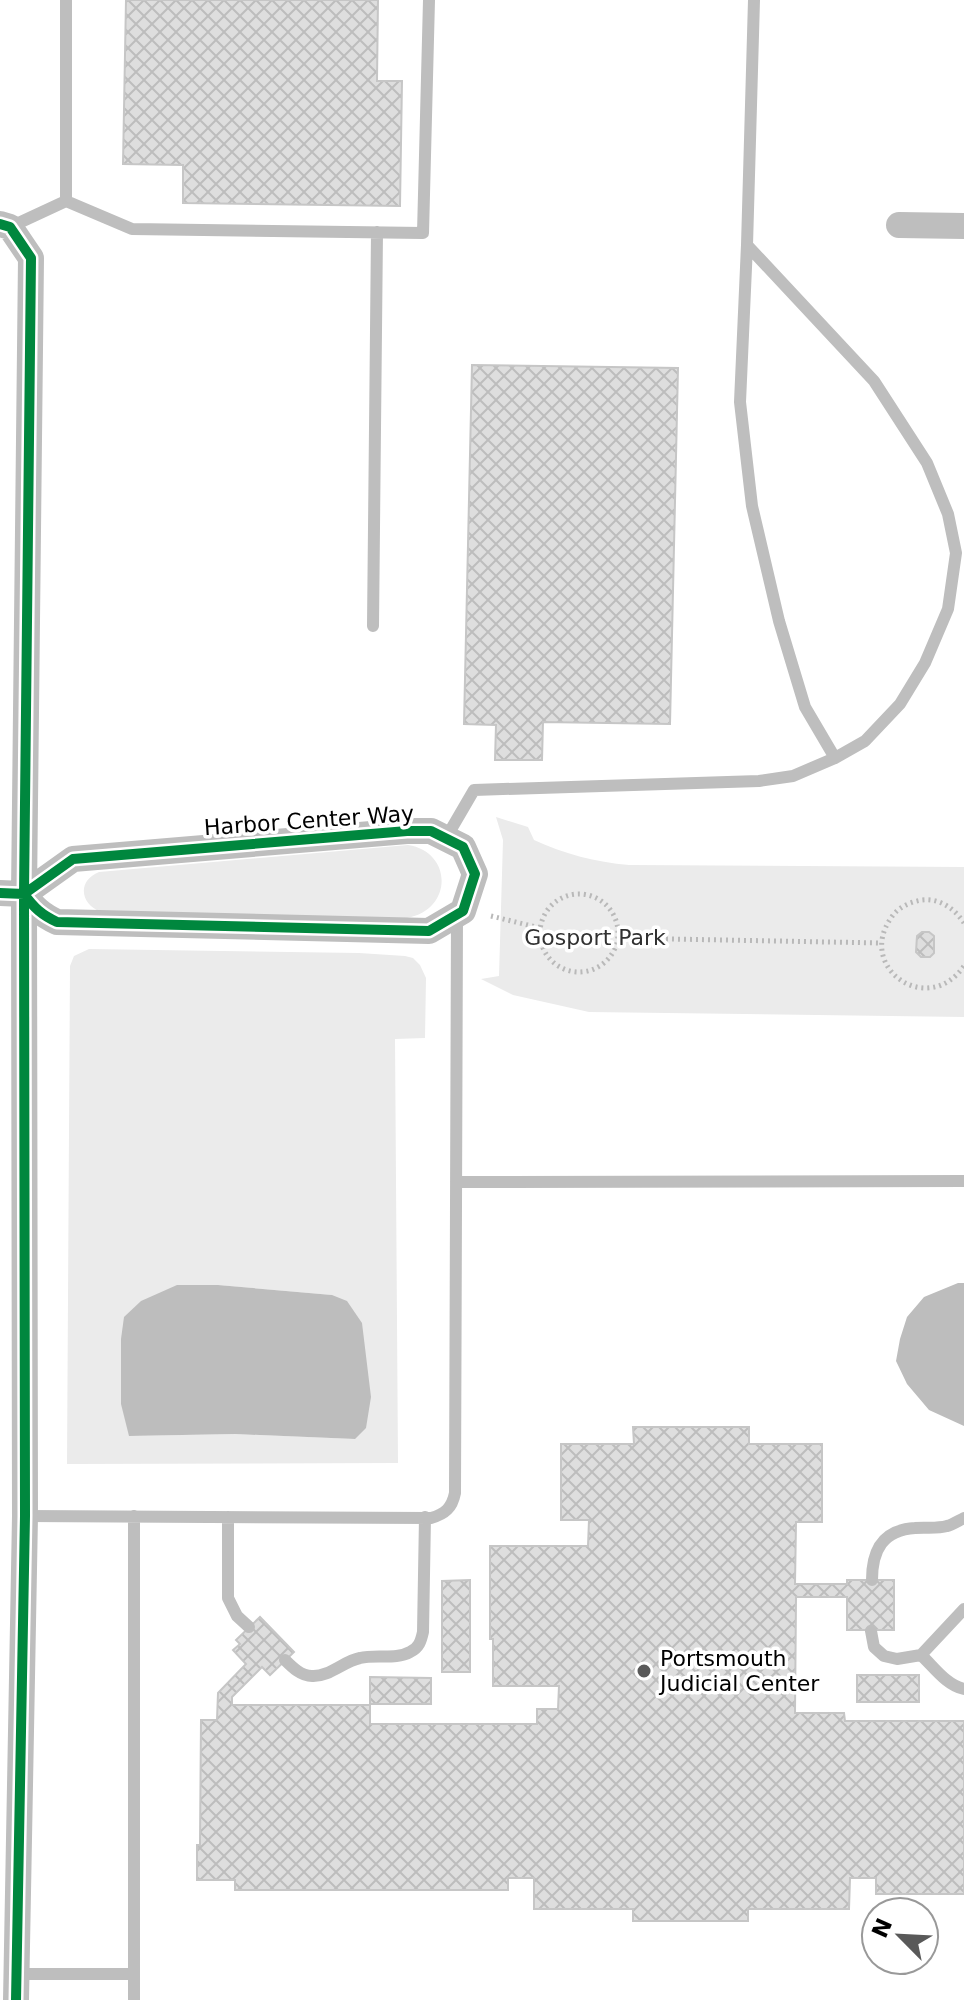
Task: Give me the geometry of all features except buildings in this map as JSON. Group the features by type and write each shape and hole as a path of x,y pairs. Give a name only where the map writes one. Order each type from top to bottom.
{"street":[{"path":"5,225 31,258 12,894 25,1516 16,1987"},
{"path":"899,225 964,226"},
{"name":"Harbor Center Way","path":"12,894 73,859 407,831 431,831 446,838"},
{"path":"12,894 57,922 429,931 460,913 475,874 463,847 446,838"}],"lane":[{"path":"66,0 66,201"},
{"path":"5,225 66,201 132,229 423,233 429,0"},
{"path":"754,0 740,402 752,506 779,621 805,707 835,758"},
{"path":"373,626 377,232"},
{"path":"446,838 474,790 759,781 793,776 865,741 900,704 925,663 948,609 956,553 948,514 927,463 874,381 747,245"},
{"path":"25,1516 425,1517 440,1516 448,1510 455,1493 460,913"},
{"path":"456,1182 964,1181"},
{"path":"134,1516 134,2000"},
{"path":"228,1517 228,1598 237,1616 249,1627"},
{"path":"285,1660 297,1671 312,1676 329,1672 357,1658 411,1652 420,1644 423,1632 425,1517"},
{"path":"872,1580 877,1548 891,1534 910,1528 944,1527 964,1518"},
{"path":"871,1631 874,1647 884,1656 897,1659 921,1655 964,1609"},
{"path":"921,1655 949,1683 964,1689"},
{"path":"16,1987 134,1974"}],"path":[{"path":"584,894 599,899 611,909 617,923 618,938 613,953 603,965 590,972 574,973 559,968 548,958 541,944 540,928 545,914 555,902 569,895 584,894"},
{"path":"964,923 958,913 944,903 927,900 910,903 895,912 885,926 881,943 884,960 893,975 907,985 925,989 942,986 957,976 964,966"},
{"path":"460,913 540,928"},
{"path":"618,938 881,943"}],"green space":[{"name":"Gosport Park","path":"496,817 528,827 534,840 557,849 629,865 964,867 964,1017 589,1012 513,995 481,979 499,976 503,840"},
{"path":"408,845 423,850 433,858 440,869 442,881 433,904 422,913 407,918 101,912 89,904 84,892 87,881 99,872"},
{"path":"89,949 359,953 405,956 413,958 420,965 426,978 425,1038 395,1039 398,1463 67,1464 70,966 74,956","holes":["218,1285 332,1295 355,1439 235,1434 129,1436"]}],"shaded area":[{"path":"964,1283 964,1426 929,1410 907,1384 896,1361 907,1317 924,1297"},
{"path":"177,1285 218,1285 332,1295 347,1301 362,1323 371,1397 366,1428 355,1439 235,1434 129,1436 121,1404 124,1317 141,1301"}],"cycle path":[{"path":"0,224 10,227 31,258 24,894 25,1516 16,2000"},
{"path":"0,893 24,894 73,859 407,831 431,831 463,847 475,874 463,911 429,931 57,922 39,911 24,894"}],"place":[{"name":"Portsmouth Judicial Center","path":"644,1671"}]}
